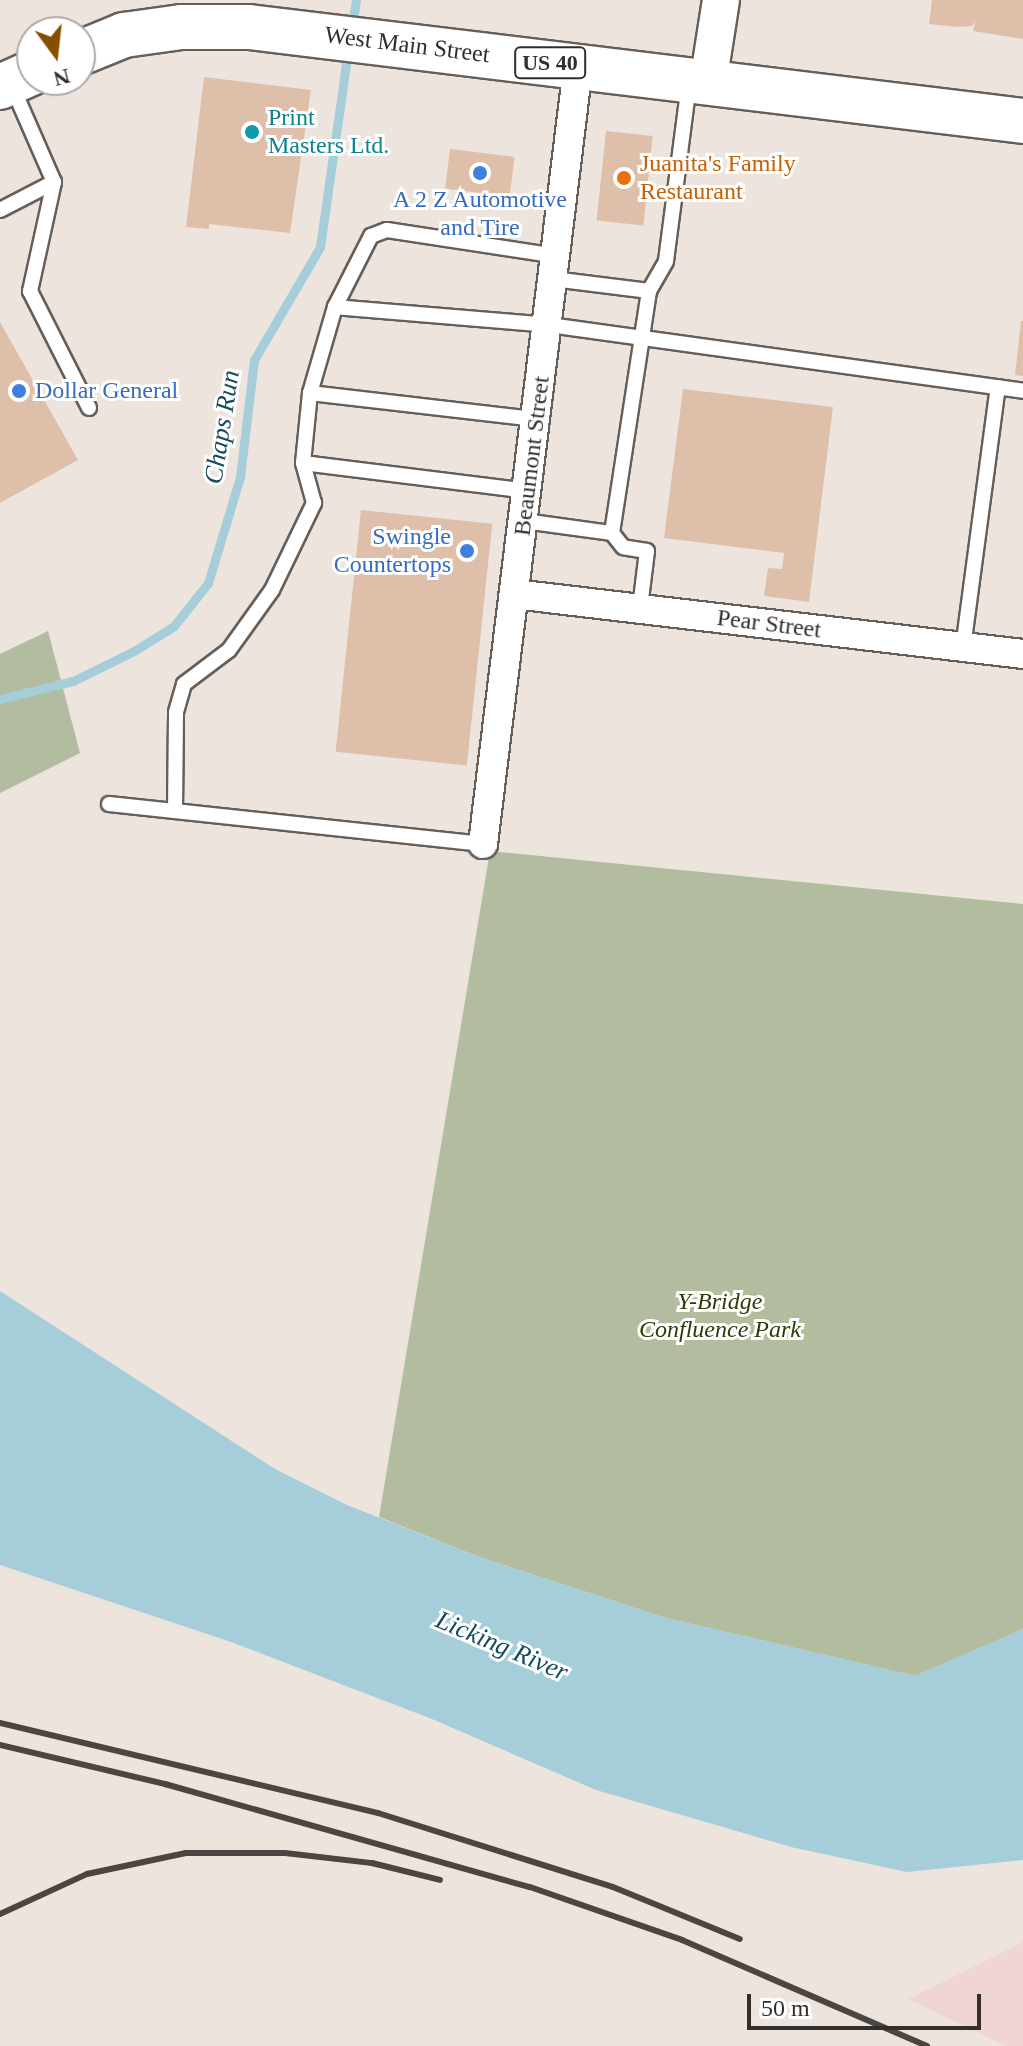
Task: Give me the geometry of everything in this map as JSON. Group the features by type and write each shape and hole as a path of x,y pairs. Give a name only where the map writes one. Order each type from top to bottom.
{"main road":[{"name":"West Main Street","path":"96,46 124,35 250,13 309,32 1023,121"}],"street":[{"path":"699,81 721,0"},
{"name":"Beaumont Street","path":"483,844 549,325 578,67"},
{"name":"Pear Street","path":"514,594 1023,654"}],"lane":[{"path":"14,80 54,182 30,291 89,408"},
{"path":"612,533 649,291 666,261 699,81"},
{"path":"0,210 54,182"},
{"path":"175,811 176,712 184,684 229,650 272,590 314,503 303,463 310,393 335,307 371,236 387,230 649,291"},
{"path":"335,307 549,325 1023,391"},
{"path":"963,648 998,387"},
{"path":"310,393 536,419"},
{"path":"303,463 528,491"},
{"path":"524,521 612,533 623,547 647,551 640,608"},
{"path":"109,804 483,844"}],"shaded area":[{"path":"1023,1942 1023,2046 1006,2046 908,1999"}],"green space":[{"path":"48,631 80,753 0,793 0,654"},
{"name":"Y-Bridge Confluence Park","path":"490,851 1023,904 1023,1629 915,1676 666,1618 479,1557 379,1517"}],"water":[{"name":"Licking River","path":"0,1291 275,1469 347,1505 479,1557 666,1618 915,1676 1023,1629 1023,1860 907,1872 791,1847 596,1790 432,1719 231,1642 0,1565"}],"building":[{"path":"932,0 1023,0 1023,39 973,31 975,21 972,26 958,27 929,24"},
{"name":"Print Masters Ltd.","path":"204,77 311,90 290,233 209,224 209,229 186,227"},
{"name":"Juanita's Family Restaurant","path":"606,131 653,136 643,225 597,221"},
{"name":"A 2 Z Automotive and Tire","path":"450,149 515,157 510,197 445,189"},
{"path":"1023,321 1023,376 1015,375"},
{"name":"Dollar General","path":"0,322 78,460 0,503"},
{"path":"683,389 833,407 809,602 764,596 768,568 782,569 784,553 664,538"},
{"path":"361,510 492,524 467,765 336,752"}],"waterway":[{"name":"Chaps Run","path":"352,28 356,0"},
{"name":"Chaps Run","path":"0,699 73,681 134,651 174,626 208,583 240,477 254,360 320,247 348,51"}],"railway":[{"path":"0,1723 378,1813 613,1887 740,1939"},
{"path":"0,1745 165,1784 530,1887 682,1940 927,2046"},
{"path":"0,1914 87,1874 186,1853 285,1853 372,1863 440,1880"}],"place":[{"name":"Print Masters Ltd.","path":"252,132"},
{"name":"A 2 Z Automotive and Tire","path":"480,173"},
{"name":"Juanita's Family Restaurant","path":"624,178"},
{"name":"Dollar General","path":"19,391"},
{"name":"Swingle Countertops","path":"467,551"}]}
